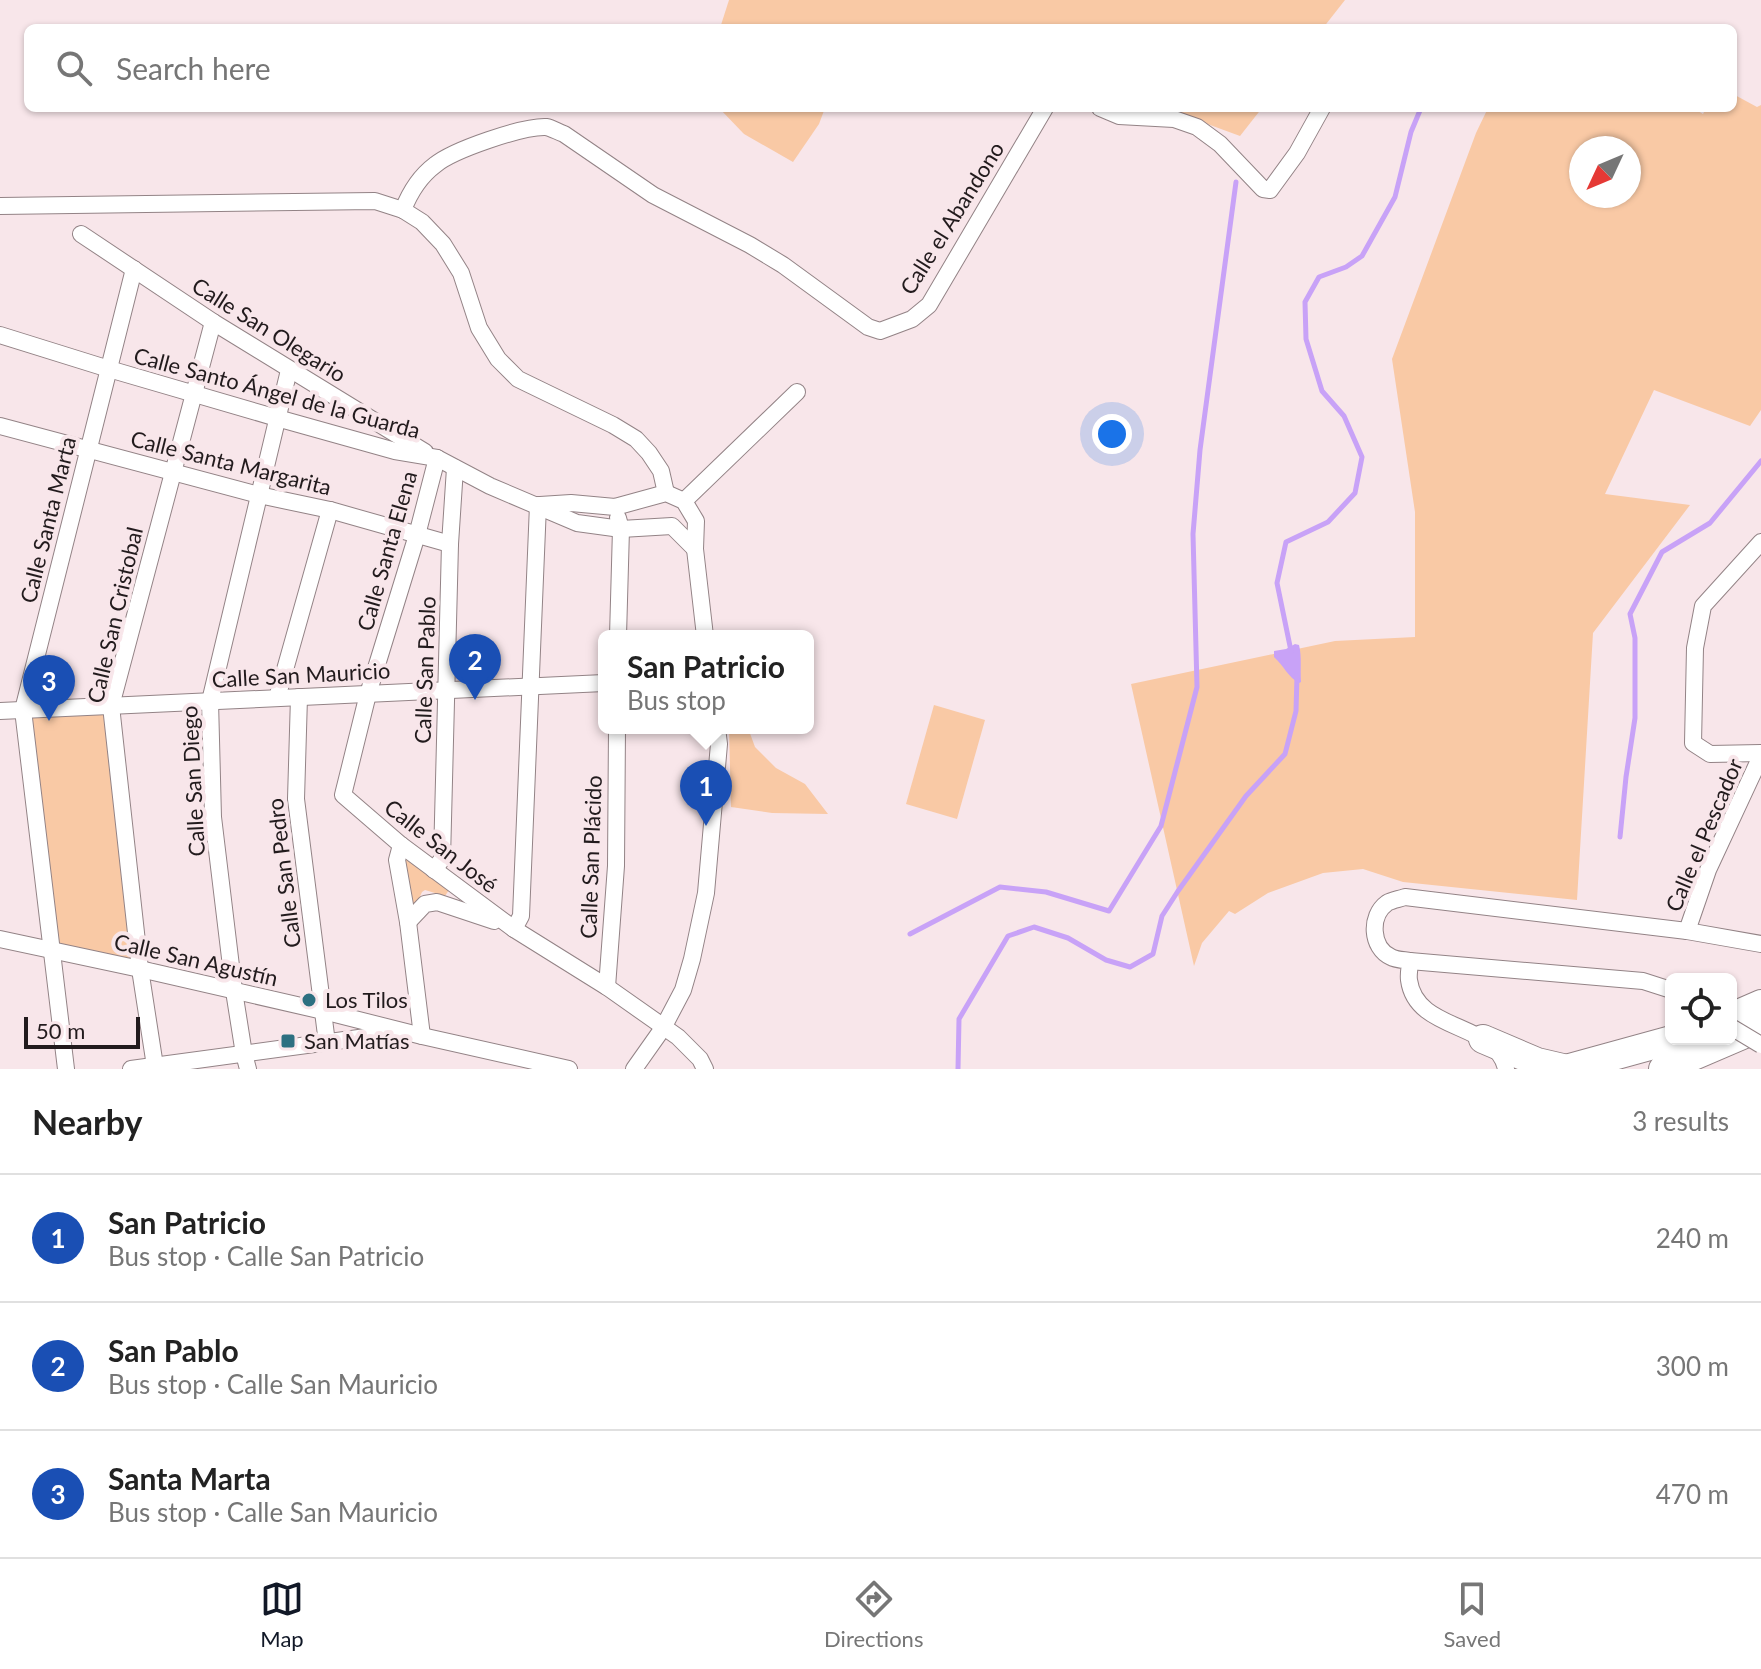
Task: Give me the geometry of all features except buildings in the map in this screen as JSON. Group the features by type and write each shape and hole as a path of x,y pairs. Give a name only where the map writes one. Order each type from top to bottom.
{"highway":[{"path":"1737,1014 1761,1004"},
{"path":"1663,1069 1761,1027"},
{"path":"1483,1039 1537,1062 1566,1069 1665,1042"},
{"path":"1617,1069 1669,1045"}],"street":[{"name":"Calle el Abandono","path":"403,210 410,192 422,176 455,152 514,133 547,127 564,134 653,195 783,265 868,327 880,331 912,319 929,305 1043,112"},
{"path":"1110,112 1119,116 1174,119 1197,127 1220,144 1263,189 1270,190 1297,153 1320,112"},
{"path":"0,206 375,201 403,210 422,222 443,244 461,273 479,328 498,359 518,379 613,425 636,439 649,453 661,471 666,493 686,506 696,521 695,549 704,630"},
{"name":"Calle San Olegario","path":"81,234 289,370 437,458"},
{"name":"Calle Santa Marta","path":"66,1069 23,710 134,269"},
{"name":"Calle San Cristobal","path":"155,1066 140,969 111,706 213,322"},
{"name":"Calle Santo Ángel de la Guarda","path":"0,335 277,418 395,451 437,458 490,486 577,523 621,529 672,526"},
{"name":"Calle San Diego","path":"246,1062 234,991 213,817 210,701 289,370"},
{"path":"695,549 672,526 682,520 686,506 797,392"},
{"path":"363,441 371,420"},
{"name":"Calle Santa Margarita","path":"1,429 259,495 330,510 450,544"},
{"name":"Calle Santa Elena","path":"343,795 368,694 417,535 437,458"},
{"name":"Calle San Pablo","path":"434,870 442,859 450,544 455,468"},
{"name":"Calle Santo Ángel de la Guarda","path":"538,505 571,503 615,507 666,493"},
{"path":"514,929 521,916 538,505"},
{"path":"615,507 621,529 618,630"},
{"path":"277,698 330,510"},
{"path":"1761,542 1703,606 1695,648 1693,743 1710,754 1761,755"},
{"name":"Calle San Mauricio","path":"0,711 598,683"},
{"name":"Calle San Pedro","path":"299,697 296,799 327,1043"},
{"name":"Calle San Plácido","path":"607,987 616,866 617,734"},
{"path":"634,1069 663,1028 683,990 706,893 718,734"},
{"name":"Calle el Pescador","path":"1687,931 1708,870 1761,755"},
{"name":"Calle San José","path":"343,795 401,845 514,929 607,987 688,1045 705,1069"},
{"path":"131,1069 246,1062 366,1037 422,1036 397,860 401,845"},
{"path":"1665,988 1643,981 1391,957 1378,947 1376,915 1388,902 1405,897 1687,931 1761,944"},
{"name":"Calle San José","path":"408,922 425,904 437,902 514,929"},
{"name":"Calle San Agustín","path":"0,939 569,1069"},
{"path":"1410,961 1409,979 1413,996 1427,1012 1483,1039 1500,1055 1506,1069"},
{"path":"1737,1031 1761,1045"}],"shaded area":[{"path":"729,0 1345,0 1326,24 721,24"},
{"path":"1737,96 1757,107 1761,105 1761,410 1750,426 1654,390 1605,494 1690,505 1593,633 1577,900 1403,882 1363,869 1323,873 1268,893 1235,914 1229,911 1202,943 1194,966 1131,684 1335,641 1415,637 1415,512 1392,359 1486,112 1737,112"},
{"path":"723,112 824,112 819,124 793,162 744,134"},
{"path":"1175,112 1259,112 1240,136"},
{"path":"1299,645 1300,654 1299,683 1274,657 1274,651"},
{"path":"934,705 985,720 957,819 906,804"},
{"path":"111,706 140,969 52,950 23,710"},
{"path":"729,734 750,734 755,747 776,768 805,784 828,814 772,813 731,807"},
{"path":"403,858 408,858 449,890 445,896 425,890 416,905 409,904"}],"waterway":[{"path":"1291,651 1277,583 1286,542 1328,522 1355,493 1362,457 1344,416 1322,391 1306,339 1305,302 1319,277 1346,267 1362,256 1395,197 1411,132 1419,112"},
{"path":"910,934 1000,887 1046,892 1109,911 1161,826 1197,687 1193,534 1200,450 1236,182"},
{"path":"1620,837 1635,718 1635,638 1630,614 1662,552 1710,523 1761,461"},
{"path":"958,1069 959,1019 1008,936 1034,927 1068,938 1106,960 1130,967 1153,954 1162,916 1178,891 1246,796 1285,754 1296,711 1297,676"}],"place":[{"name":"San Pablo","path":"475,700"},
{"name":"Santa Marta","path":"49,721"},
{"name":"San Patricio","path":"706,826"},
{"name":"Los Tilos","path":"309,1000"},
{"name":"San Matías","path":"288,1041"}]}
